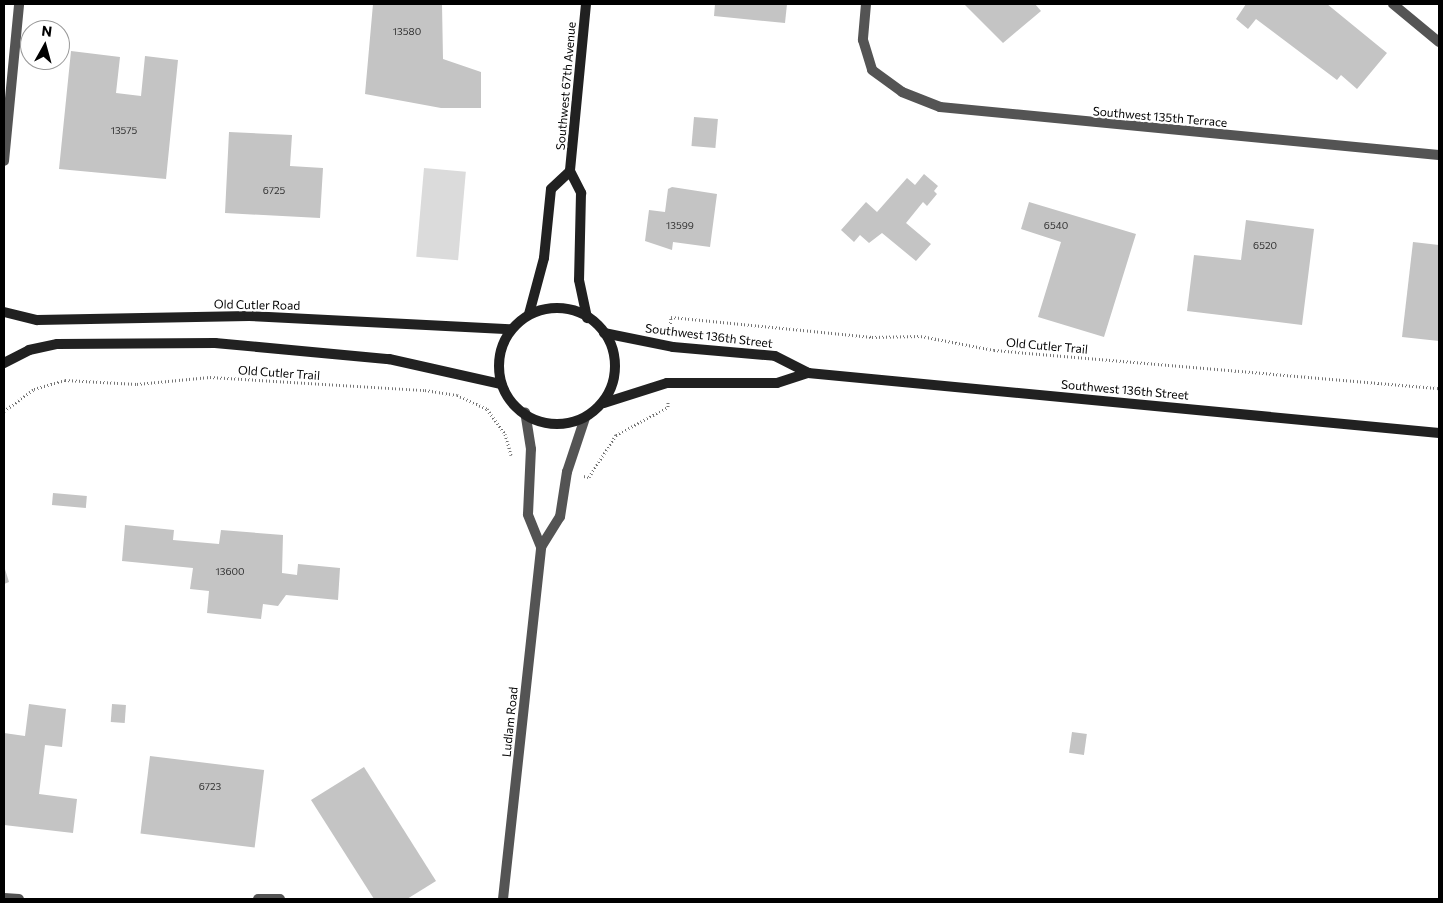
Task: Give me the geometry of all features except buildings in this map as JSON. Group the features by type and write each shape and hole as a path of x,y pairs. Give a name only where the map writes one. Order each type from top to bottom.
{"main road":[{"name":"Southwest 67th Avenue","path":"570,171 586,4"},
{"path":"529,314 544,258 551,188 570,171 581,193 579,280 587,318"},
{"path":"555,309 587,318 604,333 616,356 616,372 604,403 585,418 562,422 525,412 501,384 497,360 510,329 529,314 555,309"},
{"name":"Old Cutler Road","path":"4,312 37,320 249,316 510,329"},
{"name":"Southwest 136th Street","path":"604,333 673,347 775,356 808,372 1439,433"},
{"path":"4,363 48,345 215,343 389,359 501,384"},
{"name":"Southwest 136th Street","path":"604,403 667,383 777,383 808,372"}],"street":[{"path":"4,161 19,4"},
{"name":"Southwest 135th Terrace","path":"866,4 865,57 884,81 918,99 967,112 1439,154"},
{"path":"1393,4 1439,42"},
{"name":"Ludlam Road","path":"503,899 540,547 528,514 530,449 525,412"},
{"name":"Ludlam Road","path":"540,547 560,517 567,472 585,418"},
{"path":"4,898 18,899"},
{"path":"258,899 280,899"}],"path":[{"name":"Old Cutler Trail","path":"670,333 671,317 872,337 921,336 994,350 1439,388"},
{"name":"Old Cutler Trail","path":"4,411 34,389 65,380 137,384 210,377 425,390 458,395 487,409 505,434 512,458"},
{"path":"582,476 589,477 616,435 668,407 667,399"}],"shaded area":[{"path":"424,168 466,172 458,260 416,257"}]}
